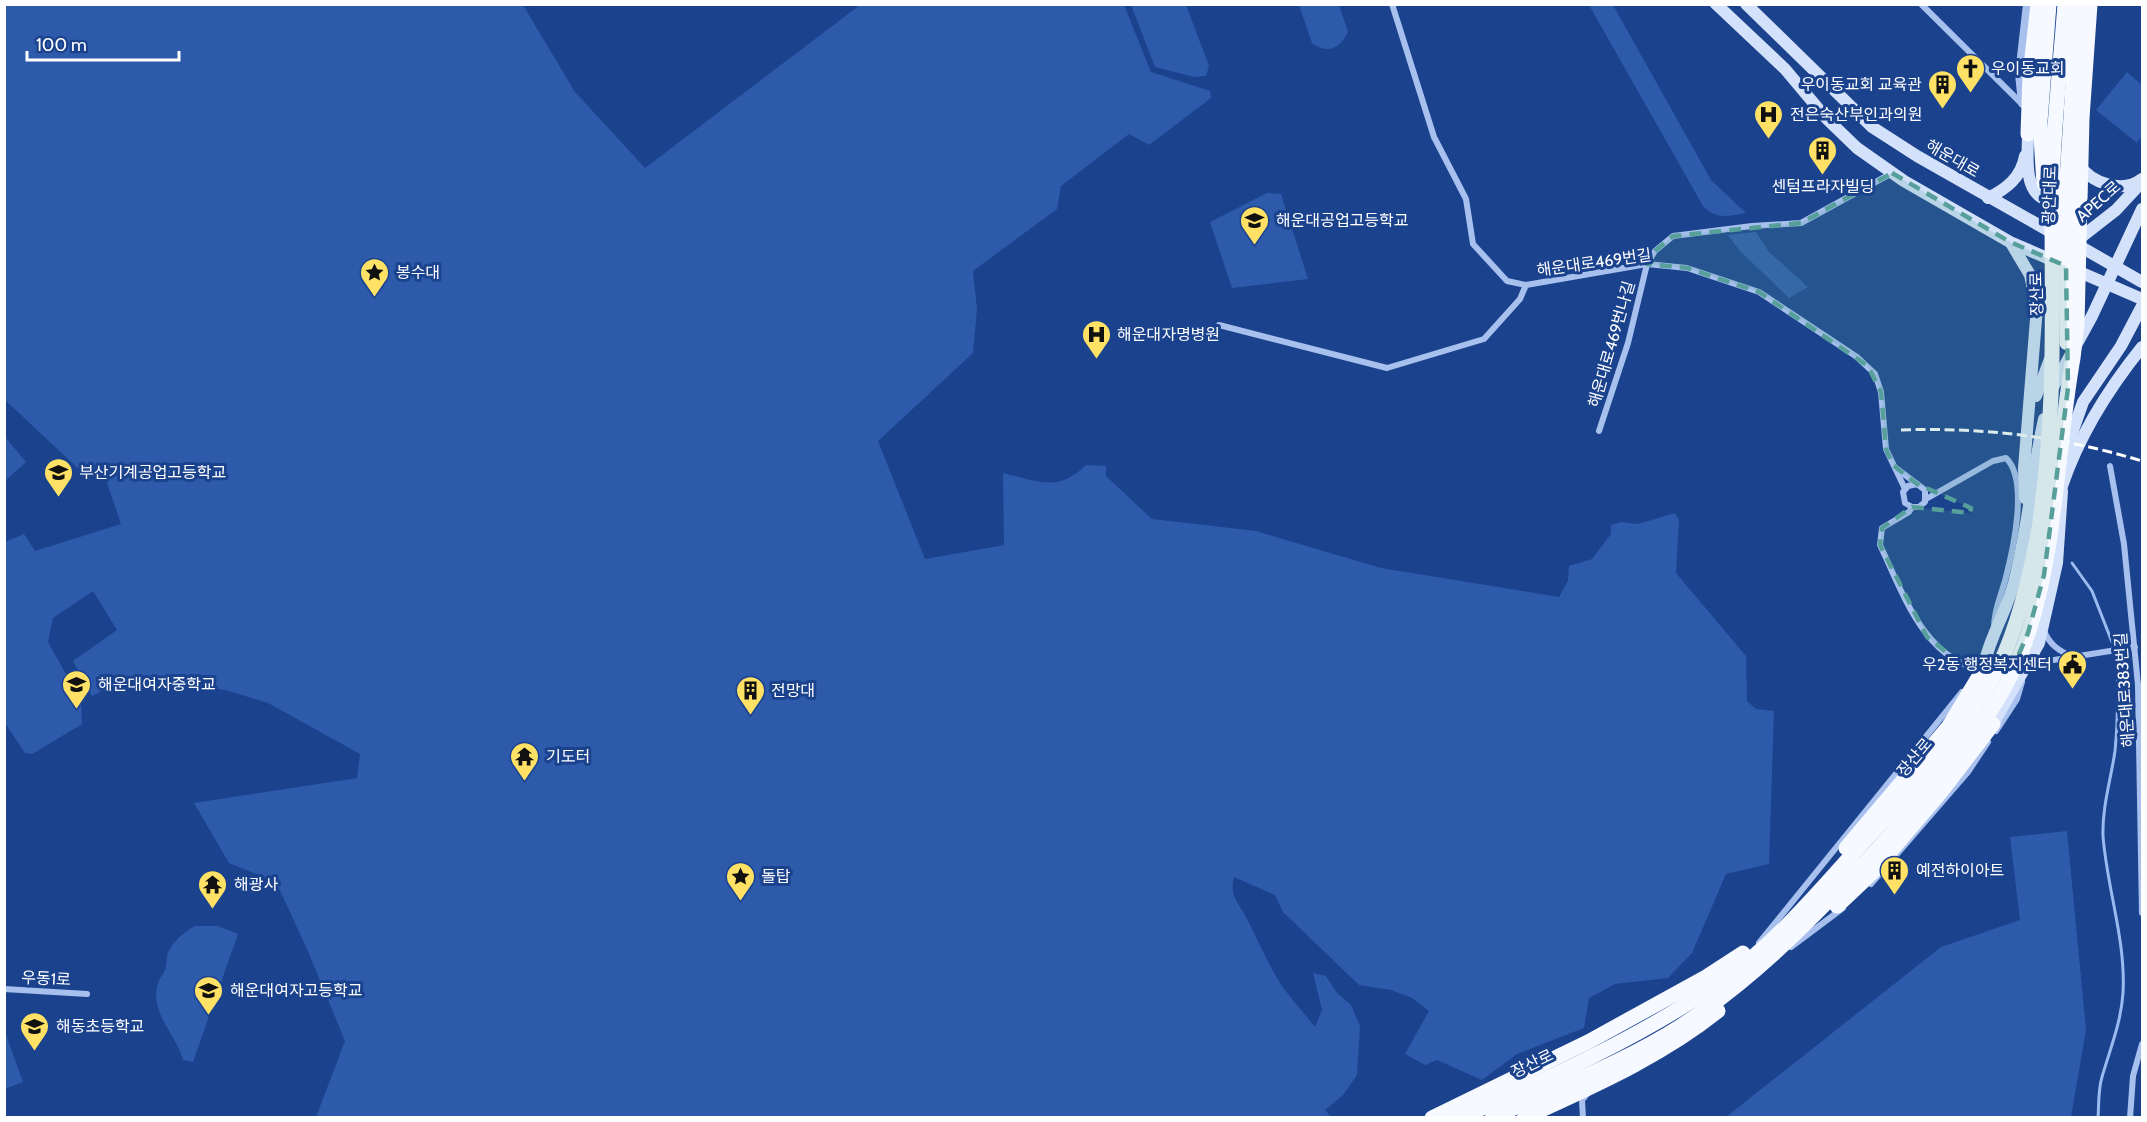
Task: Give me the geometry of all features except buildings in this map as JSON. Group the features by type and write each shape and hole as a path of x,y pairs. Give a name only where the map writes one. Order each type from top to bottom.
{"highway":[{"path":"2028,134 2030,75 2038,4"},
{"path":"2049,4 2040,122 2044,185 2052,206"},
{"path":"2068,388 2078,324 2082,118 2090,4"},
{"path":"2073,5 2081,30"},
{"name":"광안대로","path":"2052,206 2073,5"},
{"name":"광안대로","path":"2068,388 2066,196 2073,5"},
{"name":"장산로","path":"1460,1118 1630,1036 1685,1006 1753,956 1794,920 1912,788 1954,738 1980,699 1999,666 2015,625 2039,527 2054,368 2052,206"},
{"name":"장산로","path":"1492,1118 1680,1027 1730,990 1779,949 1844,885 1915,808 1963,749 1998,699 2028,633 2044,575 2068,388"},
{"path":"1432,1118 1588,1042 1706,977 1744,952 1789,912 1846,848 1949,726 1983,670"},
{"path":"1524,1118 1632,1068 1697,1028 1779,962 1872,872 1941,792 1992,724"}],"main road":[{"path":"1716,4 1785,69 1827,119 1857,148 1892,173 2010,242 2142,298"},
{"name":"해운대로","path":"1746,4 1872,127 1988,198 2142,282"},
{"path":"2073,5 2065,105 2067,111 2074,110 2079,101"},
{"path":"2074,243 2081,30"},
{"path":"1988,198 2005,190 2016,177 2024,162 2028,134"},
{"path":"2028,134 2028,169 2037,195 2052,199 2059,195 2067,185 2077,160"},
{"path":"2077,160 2084,172 2104,183 2131,185 2142,180"},
{"name":"APEC로","path":"2074,243 2116,210 2142,180"},
{"path":"1983,670 2013,584 2030,511 2043,426 2054,384 2142,209"},
{"path":"2010,242 2030,275 2037,307 2022,540"},
{"path":"2029,416 2046,367 2059,344 2087,307 2099,298"},
{"path":"1992,724 2040,643 2061,536 2065,456 2083,402 2121,346 2142,306"},
{"path":"2062,486 2072,456 2088,427 2142,347"}],"street":[{"name":"해운대로469번길","path":"1392,4 1434,136 1466,199 1473,244 1508,281 1526,285 1647,264 1687,268 1759,292 1857,357 1868,366 1878,380 1886,449 1905,489 1903,500 1912,507"},
{"path":"1921,4 2017,98 2024,108"},
{"path":"2028,4 2020,74 2028,134"},
{"path":"1647,264 1654,251 1673,236 1740,227 1802,223 1892,173"},
{"name":"해운대로469번나길","path":"1599,431 1628,343 1647,264"},
{"path":"1220,325 1388,368 1484,339 1520,299 1526,285"},
{"path":"1993,636 1994,612 2006,578 2018,505 2011,462 2006,458 1993,461 1926,499 1919,507 1912,507 1882,528 1880,545 1927,637 1943,654 1967,668 1983,670 2135,647"},
{"name":"해운대로383번길","path":"2110,466 2124,544 2141,728 2142,913"},
{"path":"1896,468 1925,490 1926,499"},
{"path":"1905,489 1917,484"},
{"path":"2043,628 2048,641 2058,650 2073,657"},
{"path":"1583,1118 1582,1100 1602,1076 1696,1023 1762,965 1818,928 1885,869 1968,772 2017,699 2028,664"},
{"path":"1445,1118 1679,1000 1751,953 1964,689 1983,670"},
{"path":"1751,953 1762,965"},
{"name":"우동1로","path":"4,989 87,994"},
{"path":"2130,1118 2133,1076 2142,1044"}],"highlighted area":[{"path":"1892,173 2010,242 2066,266 2068,388 2044,575 2028,633 2013,668 1967,668 1927,637 1880,545 1882,528 1912,507 1970,513 1971,508 1917,484 1893,465 1886,449 1881,392 1868,366 1759,292 1687,268 1647,264 1655,251 1673,236 1801,223"}],"shaded area":[{"path":"4,5 523,5 575,92 645,168 860,5 1124,5 1151,72 1210,91 1211,98 1149,145 1129,134 1061,186 1057,209 973,271 977,309 973,353 878,441 925,559 1004,545 1003,473 1037,481 1056,482 1076,474 1086,465 1106,466 1106,476 1152,519 1256,531 1381,568 1559,597 1568,581 1569,566 1592,559 1611,534 1611,525 1621,522 1638,524 1675,513 1679,520 1676,573 1746,656 1747,701 1756,709 1774,711 1769,864 1726,874 1692,953 1668,978 1615,984 1589,998 1584,1028 1517,1054 1482,1080 1437,1060 1425,1065 1405,1054 1429,1011 1412,998 1391,990 1359,985 1283,912 1275,895 1234,877 1233,889 1236,899 1272,970 1315,1027 1322,1010 1313,973 1326,976 1337,993 1351,1005 1360,1026 1357,1075 1343,1095 1325,1110 1331,1117 316,1117 345,1041 276,882 229,863 194,803 357,778 360,754 268,703 225,690 131,676 92,696 73,661 117,630 93,591 53,618 48,642 81,701 82,724 32,754 25,753 5,723 5,542 24,534 35,551 121,524 103,471 81,471 5,400"},
{"path":"1131,5 1186,5 1209,66 1206,76 1194,77 1155,67"},
{"path":"1299,5 1339,5 1348,32 1341,42 1328,49 1312,43"},
{"path":"1589,5 1613,5 1711,180 1746,213 1718,215 1703,206"},
{"path":"2127,72 2142,85 2142,136 2137,143 2096,110"},
{"path":"1267,193 1281,194 1308,279 1232,288 1210,222"},
{"path":"1756,232 1769,252 1808,287 1789,298 1739,250 1728,235"},
{"path":"5,437 26,462 4,481"},
{"path":"2067,831 2086,1030 2071,1117 1726,1117 1941,947 2020,920 2010,837"},
{"path":"195,926 218,926 238,934 193,1062 183,1060 161,1016 156,997 159,980 166,968 167,956 171,947"},
{"path":"4,1029 23,1082 5,1089 4,1089"}],"waterway":[{"path":"2072,563 2092,591 2112,642"},
{"path":"2098,1118 2099,1092 2118,1025 2123,993 2122,954 2103,836 2105,804 2116,740 2117,664"}],"railway":[{"path":"1901,430 1963,430 2023,435 2083,446 2142,461"}],"place":[{"name":"우이동교회","path":"1970,94"},
{"name":"우이동교회 교육관","path":"1943,110"},
{"name":"전은숙산부인과의원","path":"1769,140"},
{"name":"센텀프라자빌딩","path":"1823,176"},
{"name":"해운대공업고등학교","path":"1255,246"},
{"name":"봉수대","path":"375,298"},
{"name":"해운대자명병원","path":"1096,360"},
{"name":"부산기계공업고등학교","path":"58,498"},
{"name":"우2동 행정복지센터","path":"2073,690"},
{"name":"해운대여자중학교","path":"77,710"},
{"name":"전망대","path":"750,716"},
{"name":"기도터","path":"525,782"},
{"name":"예전하이아트","path":"1895,896"},
{"name":"돌탑","path":"740,902"},
{"name":"해광사","path":"213,910"},
{"name":"해운대여자고등학교","path":"209,1016"},
{"name":"해동초등학교","path":"35,1052"}]}
